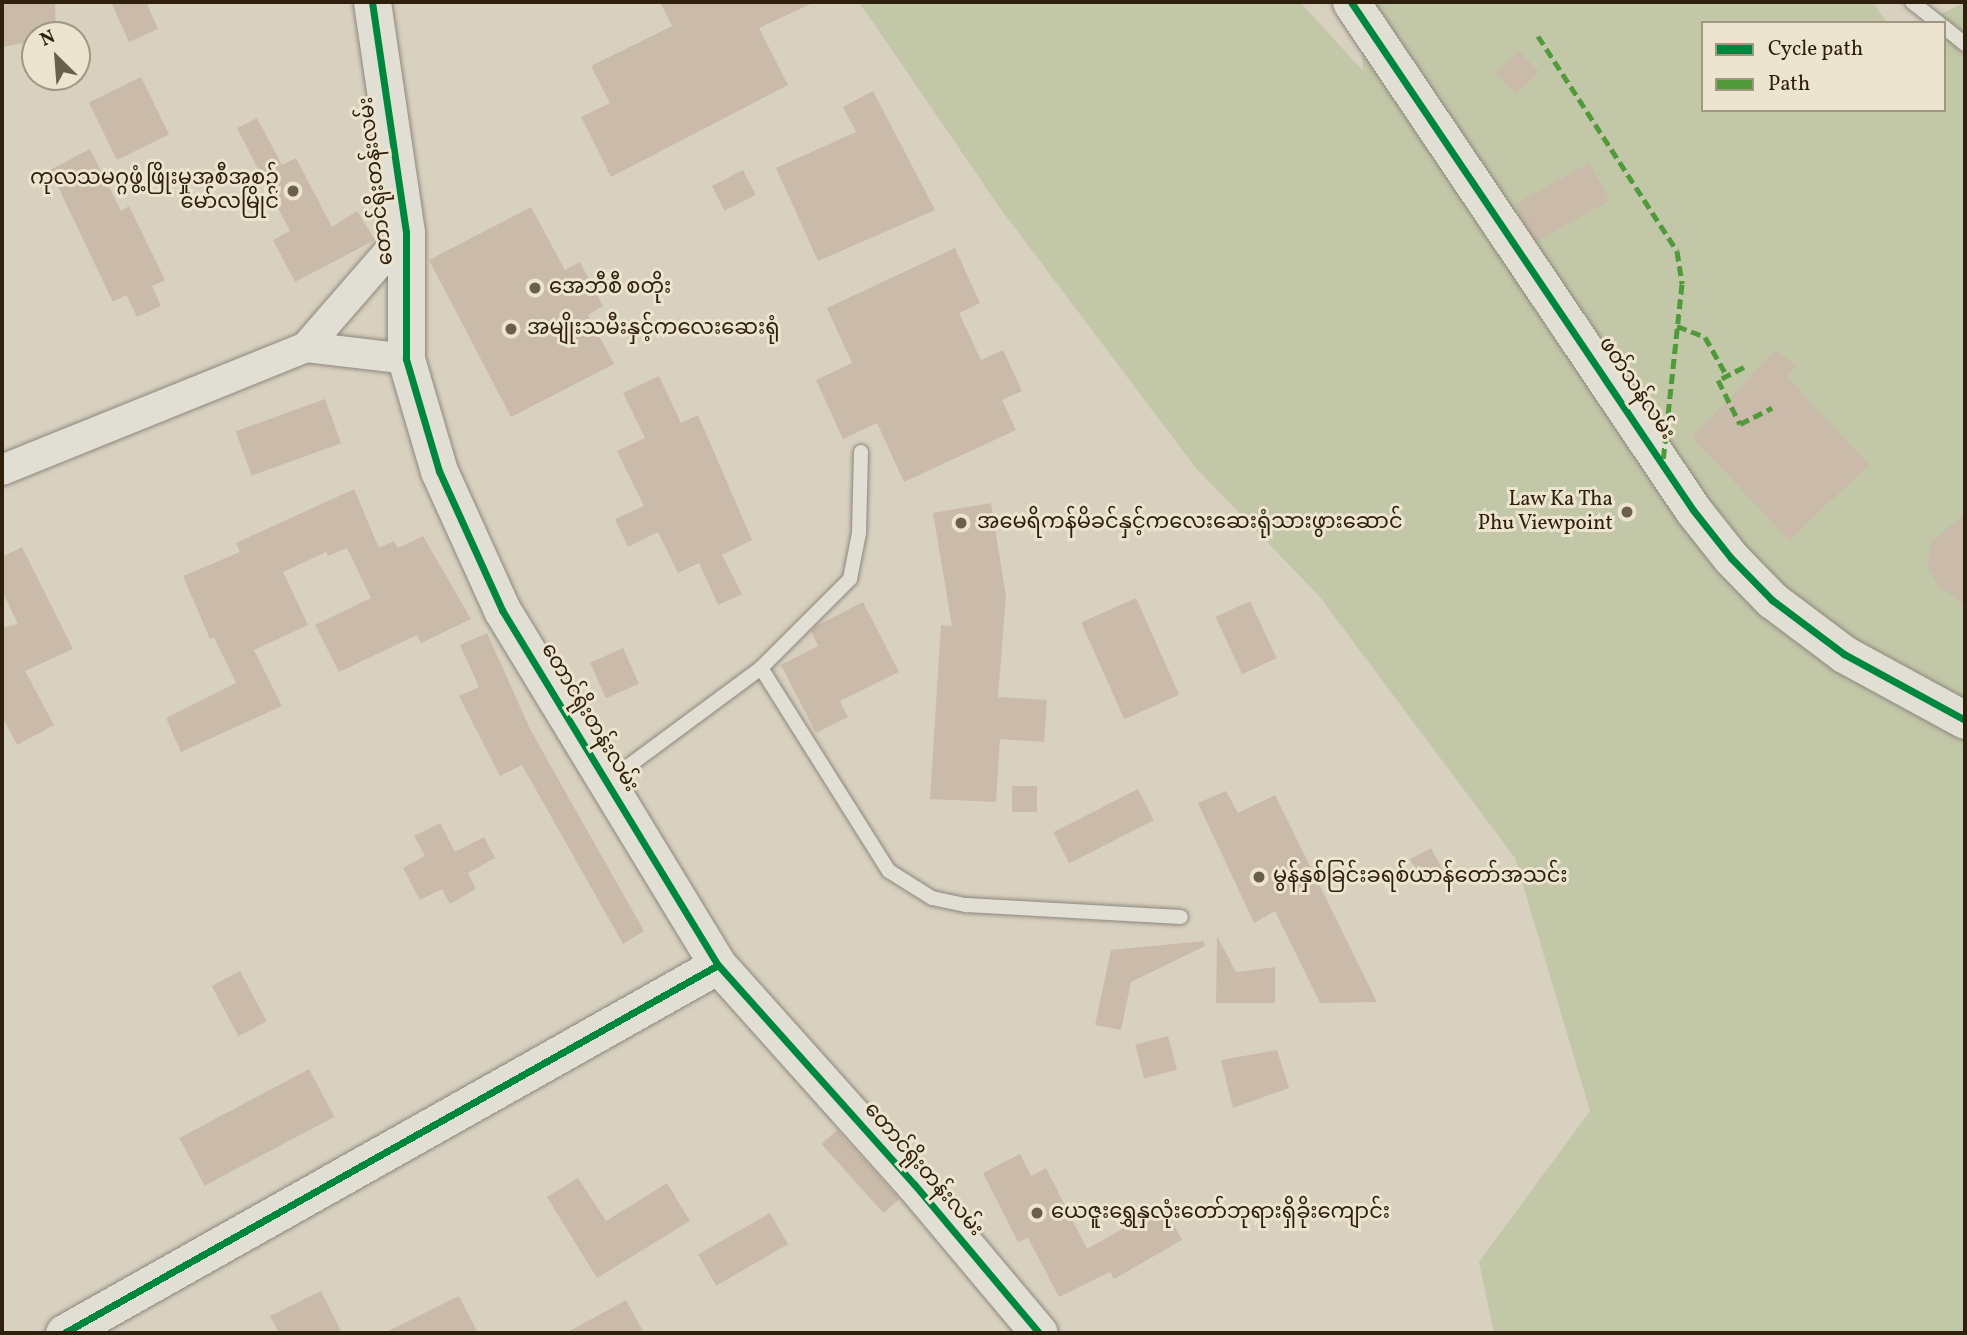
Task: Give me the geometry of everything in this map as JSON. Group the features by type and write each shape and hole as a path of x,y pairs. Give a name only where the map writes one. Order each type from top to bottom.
{"street":[{"name":"တောင်ရိုးတန်းလမ်း","path":"372,2 406,232 406,359 439,471 502,610 718,965 914,1184 1039,1333"},
{"name":"ဖတ်သန်လမ်း","path":"1351,2 1693,510 1731,558 1772,600 1844,654 1965,720"},
{"path":"2,470 306,346 406,232"},
{"path":"306,346 406,359"},
{"path":"64,1333 718,965"}],"lane":[{"path":"1912,2 1936,21"},
{"path":"1946,29 1965,44"},
{"path":"607,782 761,668 850,579 859,533 861,452"},
{"path":"761,668 890,871 932,898 966,905 1181,917"}],"green space":[{"path":"859,2 1300,2 1363,71 1360,2 1873,2 1886,21 1701,21 1701,112 1946,112 1946,21 1928,21 1965,2 1965,1333 1494,1333 1479,1262 1590,1111 1515,858 1319,596 1195,467 1000,208"}],"building":[{"path":"2,2 55,2 56,21 21,21 21,44 2,47"},
{"path":"111,2 146,2 158,29 129,42"},
{"path":"660,2 815,2 759,28 788,85 611,177 581,117 610,103 591,66 672,26"},
{"path":"1519,51 1539,72 1516,94 1496,73"},
{"path":"141,77 169,135 117,160 89,102"},
{"path":"873,91 935,210 818,261 776,168 856,132 843,107"},
{"path":"257,118 282,165 296,158 332,227 357,211 375,240 295,282 273,240 290,231 237,128"},
{"path":"90,149 121,211 129,206 165,280 152,286 161,306 137,317 126,295 113,302 50,170"},
{"path":"1589,163 1610,201 1536,242 1515,204"},
{"path":"743,170 756,195 725,211 712,186"},
{"path":"531,207 565,270 580,262 603,306 588,315 614,364 511,417 429,260"},
{"path":"955,248 980,303 959,313 981,360 1003,350 1022,391 1002,400 1016,430 904,482 877,423 843,439 816,380 852,363 827,308"},
{"path":"1776,350 1796,366 1787,377 1869,465 1789,540 1692,437"},
{"path":"659,376 681,423 698,415 752,540 722,555 742,594 718,605 699,563 678,573 658,532 628,547 615,519 644,506 617,451 645,438 623,393"},
{"path":"325,399 341,443 252,476 236,431"},
{"path":"354,489 379,548 394,541 398,548 423,536 471,619 421,643 417,635 339,672 315,625 371,598 347,548 328,556 326,552 283,572 308,625 254,650 282,706 181,752 166,718 236,683 214,637 210,639 183,576 240,552 236,543"},
{"path":"991,503 1006,596 998,697 1047,700 1044,742 1000,739 996,802 930,799 941,625 952,626 933,513"},
{"path":"1965,514 1965,605 1940,588 1927,566 1932,541"},
{"path":"22,547 73,649 25,671 54,725 17,745 2,716 2,628 18,624 2,591 2,557"},
{"path":"1136,598 1179,695 1124,719 1081,622"},
{"path":"1250,601 1277,658 1242,674 1216,617"},
{"path":"863,602 899,672 840,701 848,717 816,733 781,665 818,646 811,631 816,626"},
{"path":"487,633 531,731 644,931 623,944 522,765 500,776 459,696 479,687 460,645"},
{"path":"623,648 639,684 606,698 590,663"},
{"path":"1012,786 1037,786 1037,812 1012,812"},
{"path":"1138,789 1154,820 1069,863 1053,832"},
{"path":"1226,791 1238,813 1275,795 1377,1002 1320,1003 1275,911 1254,923 1198,803"},
{"path":"440,823 455,852 484,837 495,858 468,873 476,889 450,904 442,889 420,900 403,868 425,856 414,836"},
{"path":"1431,848 1444,872 1422,883 1410,859"},
{"path":"1217,936 1236,972 1275,967 1275,1003 1216,1003"},
{"path":"1204,941 1205,946 1131,982 1121,1030 1095,1025 1111,950"},
{"path":"240,971 267,1021 239,1036 212,986"},
{"path":"1168,1036 1177,1070 1144,1079 1135,1045"},
{"path":"1277,1050 1289,1088 1233,1108 1221,1060"},
{"path":"309,1069 334,1117 205,1186 179,1138"},
{"path":"837,1130 899,1199 884,1213 821,1144"},
{"path":"1020,1154 1031,1176 1046,1168 1087,1249 1163,1206 1182,1240 1114,1279 1110,1272 1059,1297 1028,1238 1018,1242 983,1173"},
{"path":"578,1178 606,1221 667,1183 690,1221 597,1278 547,1197"},
{"path":"770,1213 788,1244 716,1286 698,1254"},
{"path":"321,1291 342,1333 279,1333 270,1316"},
{"path":"459,1296 478,1333 384,1333"},
{"path":"626,1300 644,1333 566,1333"}],"marked path":[{"path":"1538,36 1677,251 1682,284 1663,461"},
{"path":"1677,326 1705,337 1727,376"},
{"path":"1744,367 1718,380 1740,424 1772,408"}],"cycle path":[{"path":"372,2 406,232 406,359 439,471 502,610 718,965 914,1184 1039,1333"},
{"path":"1351,2 1693,510 1731,558 1772,600 1844,654 1965,720"},
{"path":"64,1333 718,965"}],"place":[{"name":"ကုလသမဂ္ဂဖွံ့ဖြိုးမှုအစီအစဉ် မော်လမြိုင်","path":"293,191"},
{"name":"အေဘီစီ စတိုး","path":"535,288"},
{"name":"အမျိုးသမီးနှင့်ကလေးဆေးရုံ","path":"511,329"},
{"name":"Law Ka Tha Phu Viewpoint","path":"1627,512"},
{"name":"အမေရိကန်မိခင်နှင့်ကလေးဆေးရုံသားဖွားဆောင်","path":"961,523"},
{"name":"မွန်နှစ်ခြင်းခရစ်ယာန်တော်အသင်း","path":"1259,877"},
{"name":"ယေဇူးရွှေနှလုံးတော်ဘုရားရှိခိုးကျောင်း","path":"1037,1213"}]}
